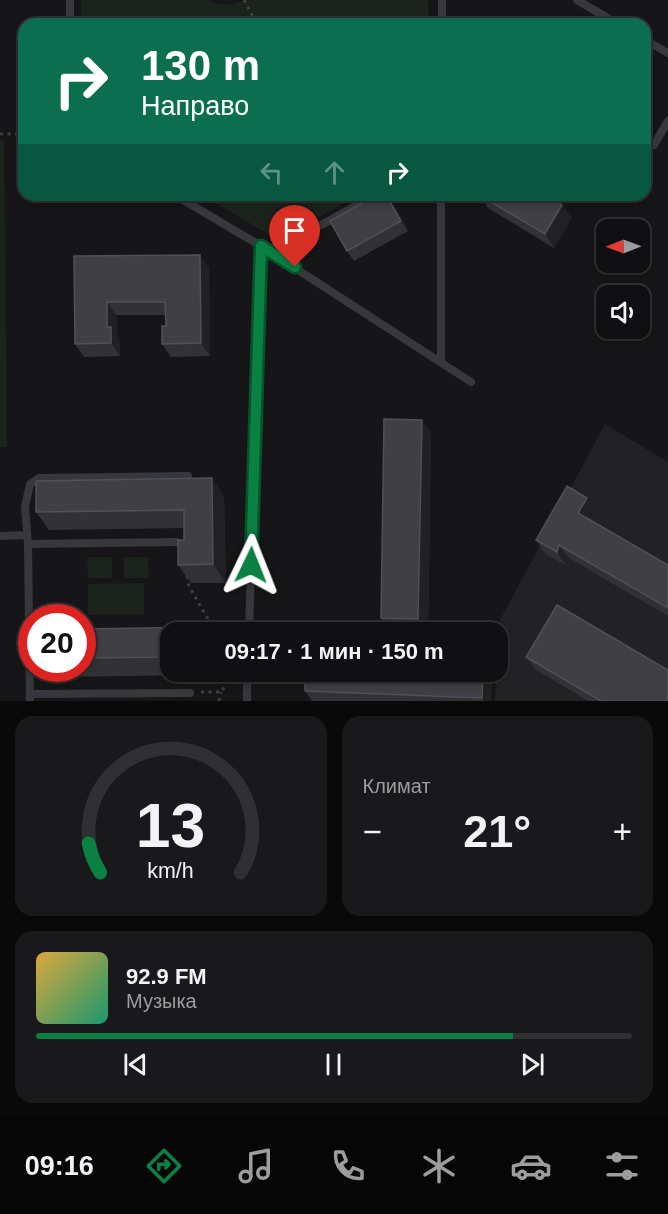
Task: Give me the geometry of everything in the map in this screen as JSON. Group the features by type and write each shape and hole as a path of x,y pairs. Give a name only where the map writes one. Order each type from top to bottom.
{"lane":[{"path":"70,0 70,18"},
{"path":"442,0 442,18"},
{"path":"577,0 608,18"},
{"path":"651,43 668,53"},
{"path":"654,145 668,121"},
{"path":"185,201 277,256 471,382"},
{"path":"277,256 282,247 364,201"},
{"path":"441,201 441,361"},
{"path":"249,622 261,246"},
{"path":"29,604 25,507 30,484 39,478 188,476"},
{"path":"0,536 27,540 176,542"},
{"path":"30,682 30,698 190,693"},
{"path":"247,701 248,682"}],"path":[{"path":"244,0 254,18"},
{"path":"0,134 18,134"},
{"path":"187,575 189,586 210,622"},
{"path":"219,701 226,682"},
{"path":"190,693 221,692"}],"shaded area":[{"path":"81,0 209,0 226,5 244,0 428,0 429,18 81,18"},
{"path":"0,140 4,140 7,447 0,447"},
{"path":"212,201 347,201 278,240"},
{"path":"605,424 668,462 668,701 495,701 496,682 508,682 508,622 499,622"},
{"path":"87,557 112,557 112,578 88,578"},
{"path":"124,557 148,557 149,578 124,578"},
{"path":"144,583 144,614 96,615 96,604 88,604 88,584"}],"building":[{"path":"365,201 389,201 401,221 347,251 330,221"},
{"path":"489,201 556,201 562,205 545,234"},
{"path":"200,255 201,343 162,344 162,326 166,326 165,302 107,302 107,327 111,327 111,343 75,344 74,256"},
{"path":"384,419 422,420 418,619 381,618"},
{"path":"212,478 213,564 178,565 178,540 184,540 184,510 36,512 36,481"},
{"path":"567,486 587,498 578,513 668,565 668,608 559,545 557,552 536,540"},
{"path":"557,605 668,670 668,701 601,701 526,657"},
{"path":"160,628 160,657 96,658 96,629"},
{"path":"305,682 483,682 482,698 305,691"}],"route":[{"path":"251,565 261,246 295,267"}]}
